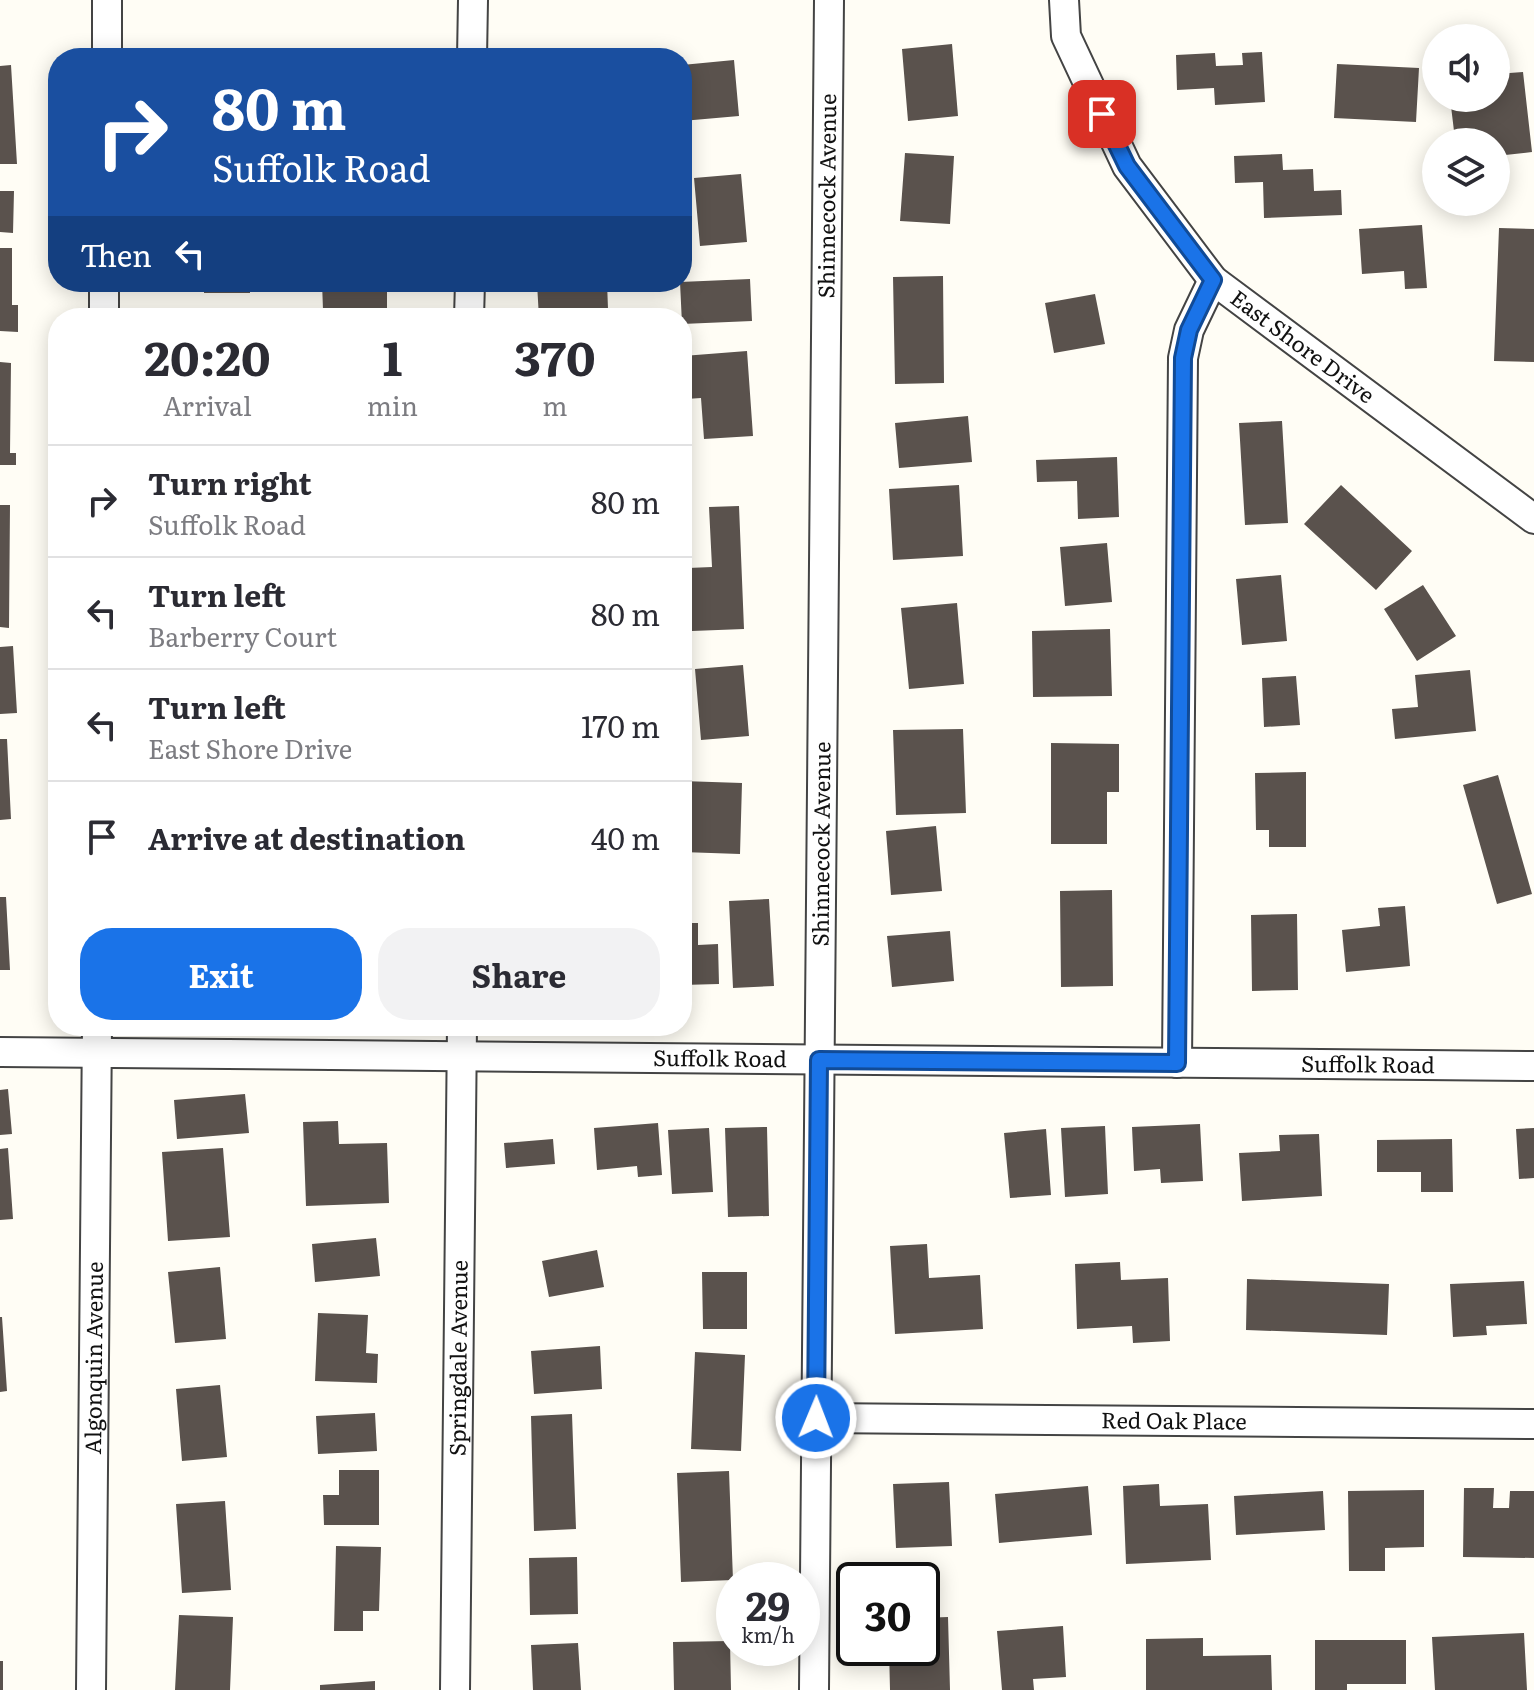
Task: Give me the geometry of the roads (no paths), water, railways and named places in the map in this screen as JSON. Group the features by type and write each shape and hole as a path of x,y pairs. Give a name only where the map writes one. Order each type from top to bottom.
{"street":[{"path":"107,0 107,48"},
{"path":"472,48 473,0"},
{"name":"Shinnecock Avenue","path":"814,1690 829,0"},
{"name":"East Shore Drive","path":"1064,0 1066,36 1127,166 1213,280 1534,519"},
{"path":"1177,1063 1183,358 1189,330 1213,280"},
{"name":"Springdale Avenue","path":"455,1690 462,1036"},
{"name":"Suffolk Road","path":"0,1052 97,1039 461,1057 1534,1066"},
{"name":"Algonquin Avenue","path":"91,1690 97,1039"},
{"name":"Red Oak Place","path":"816,1418 1534,1424"}]}
